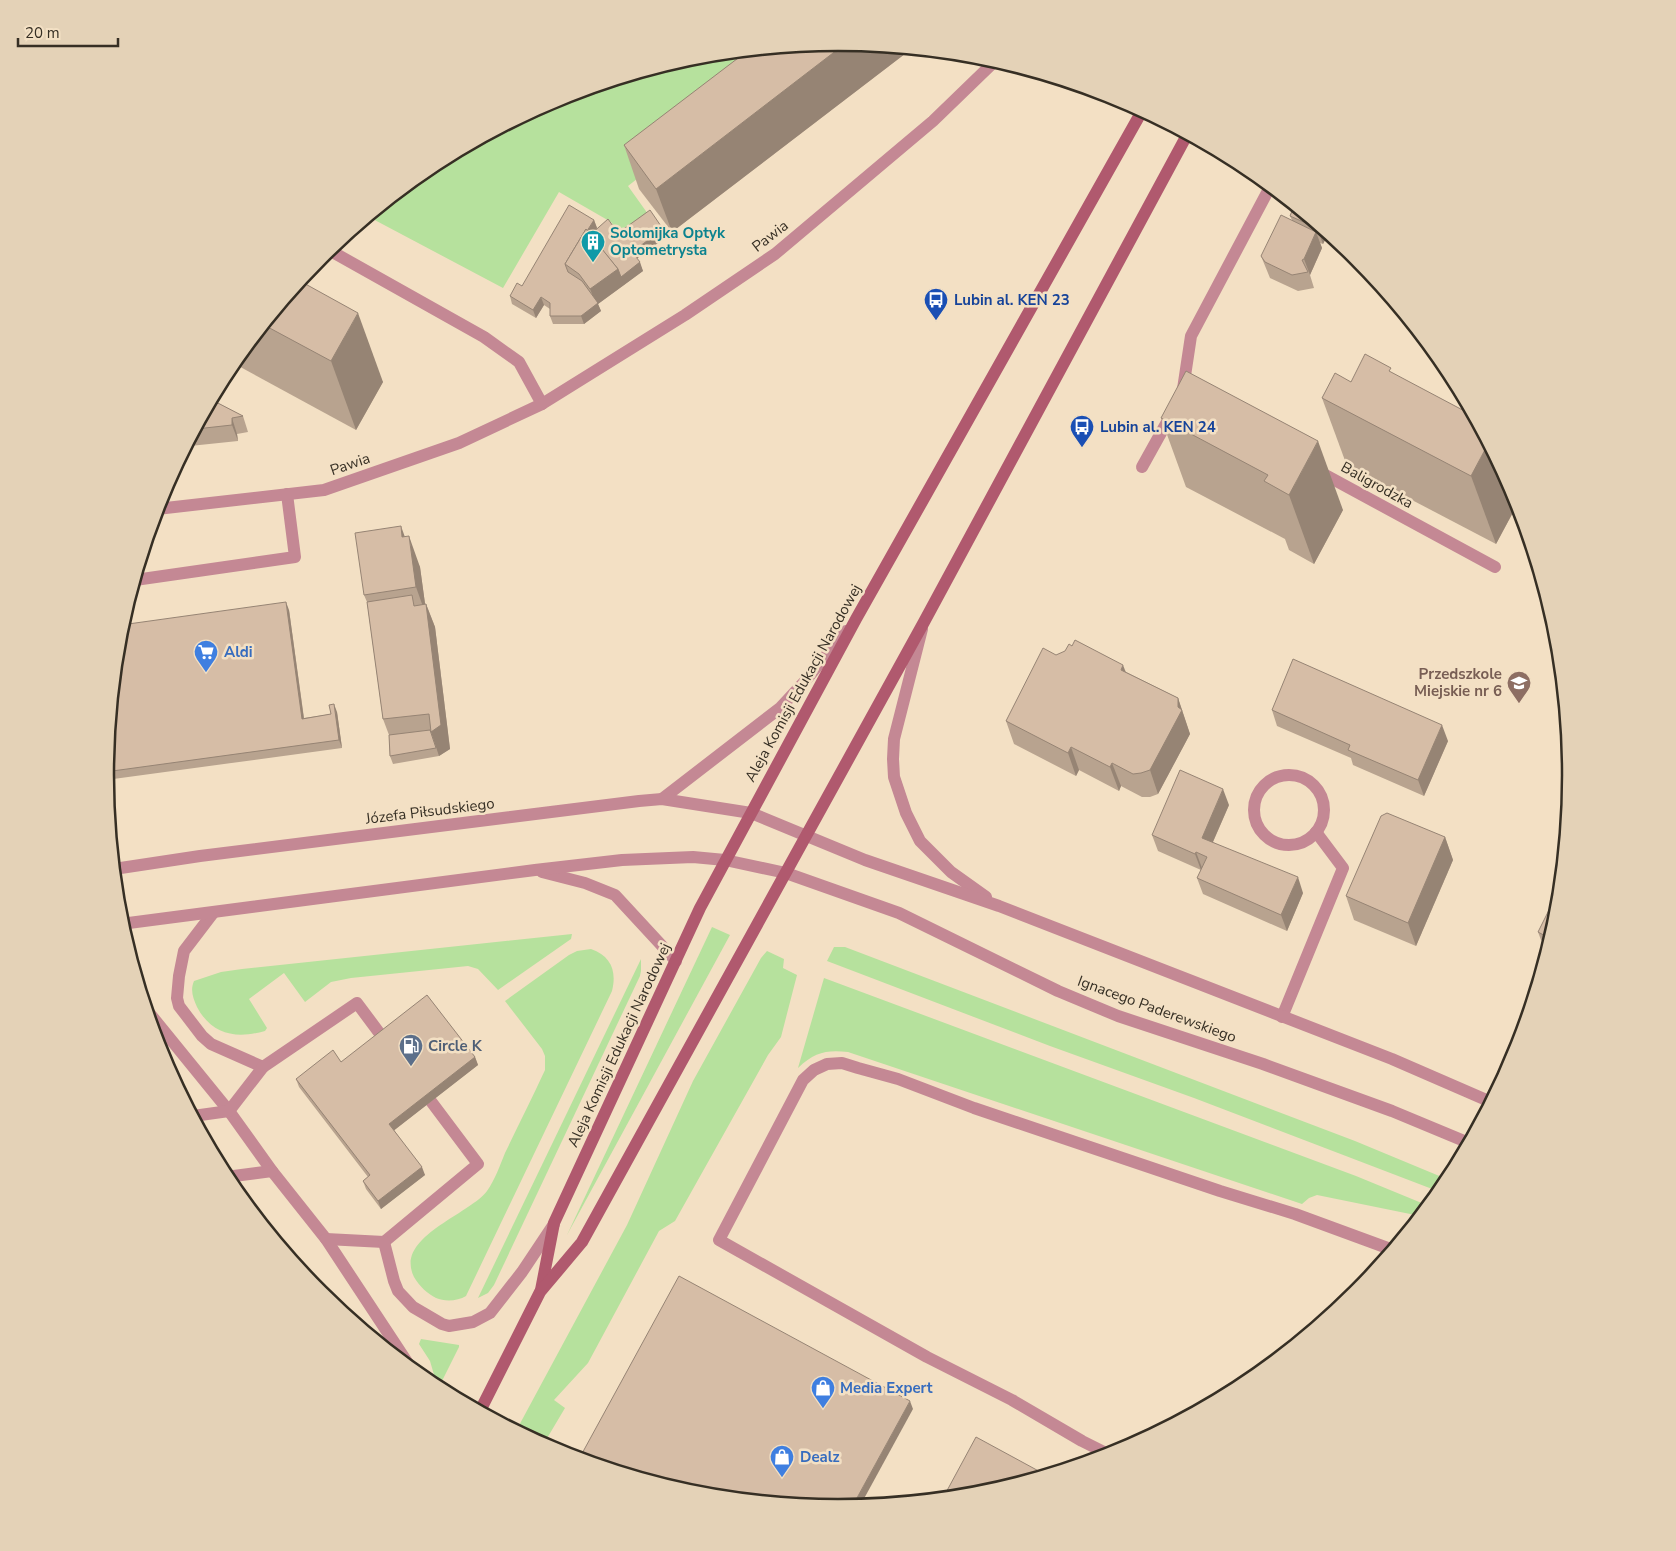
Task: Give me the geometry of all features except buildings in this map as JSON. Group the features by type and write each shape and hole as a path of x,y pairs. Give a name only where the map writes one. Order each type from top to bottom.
{"main road":[{"name":"Aleja Komisji Edukacji Narodowej","path":"540,1292 554,1223 700,908 856,619 1139,117"},
{"name":"Aleja Komisji Edukacji Narodowej","path":"482,1406 540,1292 582,1242 924,622 1184,140"}],"street":[{"name":"Pawia","path":"165,508 324,490 459,443 542,404 685,315 776,254 933,121 989,67"},
{"path":"1142,467 1185,398 1191,336 1267,192"},
{"path":"336,254 484,337 519,362 542,404"},
{"name":"Baligrodzka","path":"1309,466 1495,567"},
{"path":"141,579 295,557 287,494"},
{"path":"662,799 780,708 806,680 856,619"},
{"path":"924,622 894,739 894,777 906,813 920,841 951,872 999,906"},
{"path":"1287,775 1304,778 1317,788 1322,799 1324,811 1322,822 1316,832 1307,840 1296,844 1284,845 1273,841 1264,834 1257,825 1254,814 1259,792 1266,783 1276,777 1287,775"},
{"name":"Józefa Piłsudskiego","path":"120,868 278,846 639,801 662,799 750,813"},
{"path":"750,813 865,860 999,906 1392,1059 1486,1100"},
{"path":"1282,1017 1343,868 1316,832"},
{"path":"129,923 535,870 644,858 693,857 725,860"},
{"name":"Ignacego Paderewskiego","path":"725,860 786,873 900,913 1058,991 1118,1016 1263,1064 1392,1111 1463,1141"},
{"path":"535,870 585,883 615,895 676,961"},
{"path":"213,913 184,951 179,976 177,998 179,1006 210,1044 263,1067"},
{"path":"199,1115 228,1112 263,1067 357,1003 397,1057"},
{"path":"158,1024 326,1239 401,1353"},
{"path":"1101,1450 1012,1400 902,1343 719,1240 803,1080 814,1070 827,1064 842,1064 898,1079 974,1108 1211,1188 1295,1214 1387,1248"},
{"path":"326,1239 384,1242 478,1164 415,1080"},
{"path":"235,1177 272,1171"},
{"path":"384,1242 394,1282 401,1295 413,1307 449,1326 473,1322 490,1313 522,1272 554,1223"}],"green space":[{"path":"797,53 628,186 648,214 622,236 611,222 559,192 503,288 374,220 436,173 476,148 561,106 651,76 697,65 743,57"},
{"path":"712,927 730,935 567,1235"},
{"path":"572,934 571,939 498,990 478,969 468,966 351,978 331,982 305,1002 284,973 249,999 267,1028 265,1031 244,1035 226,1033 210,1024 197,1007 192,988 194,981 221,972 242,969"},
{"path":"834,947 845,947 1355,1141 1441,1177 1432,1189 827,961"},
{"path":"591,949 608,960 611,965 614,977 612,991 466,1296 451,1300 436,1298 418,1284 414,1277 411,1263 414,1250 436,1228 478,1200 487,1191 545,1070 545,1056 542,1049 505,1001 569,955 577,951"},
{"path":"767,951 784,959 783,968 797,975 781,1037 768,1055 675,1221 659,1231 588,1363 554,1400 565,1408 547,1438 519,1425 627,1225 693,1081 761,958"},
{"path":"641,959 640,976 494,1285 488,1293 478,1298"},
{"path":"824,978 1356,1176 1422,1203 1414,1215 1317,1195 1309,1198 1302,1204 848,1052 833,1051 821,1053 810,1058 798,1068"},
{"path":"421,1339 459,1345 442,1382 435,1377 430,1361 419,1344"}],"place":[{"name":"Solomijka Optyk Optometrysta","path":"593,263"},
{"name":"Lubin al. KEN 23","path":"936,321"},
{"name":"Lubin al. KEN 24","path":"1082,448"},
{"name":"Aldi","path":"206,673"},
{"name":"Przedszkole Miejskie nr 6","path":"1519,704"},
{"name":"Circle K","path":"411,1067"},
{"name":"Media Expert","path":"823,1409"},
{"name":"Dealz","path":"782,1478"}]}
